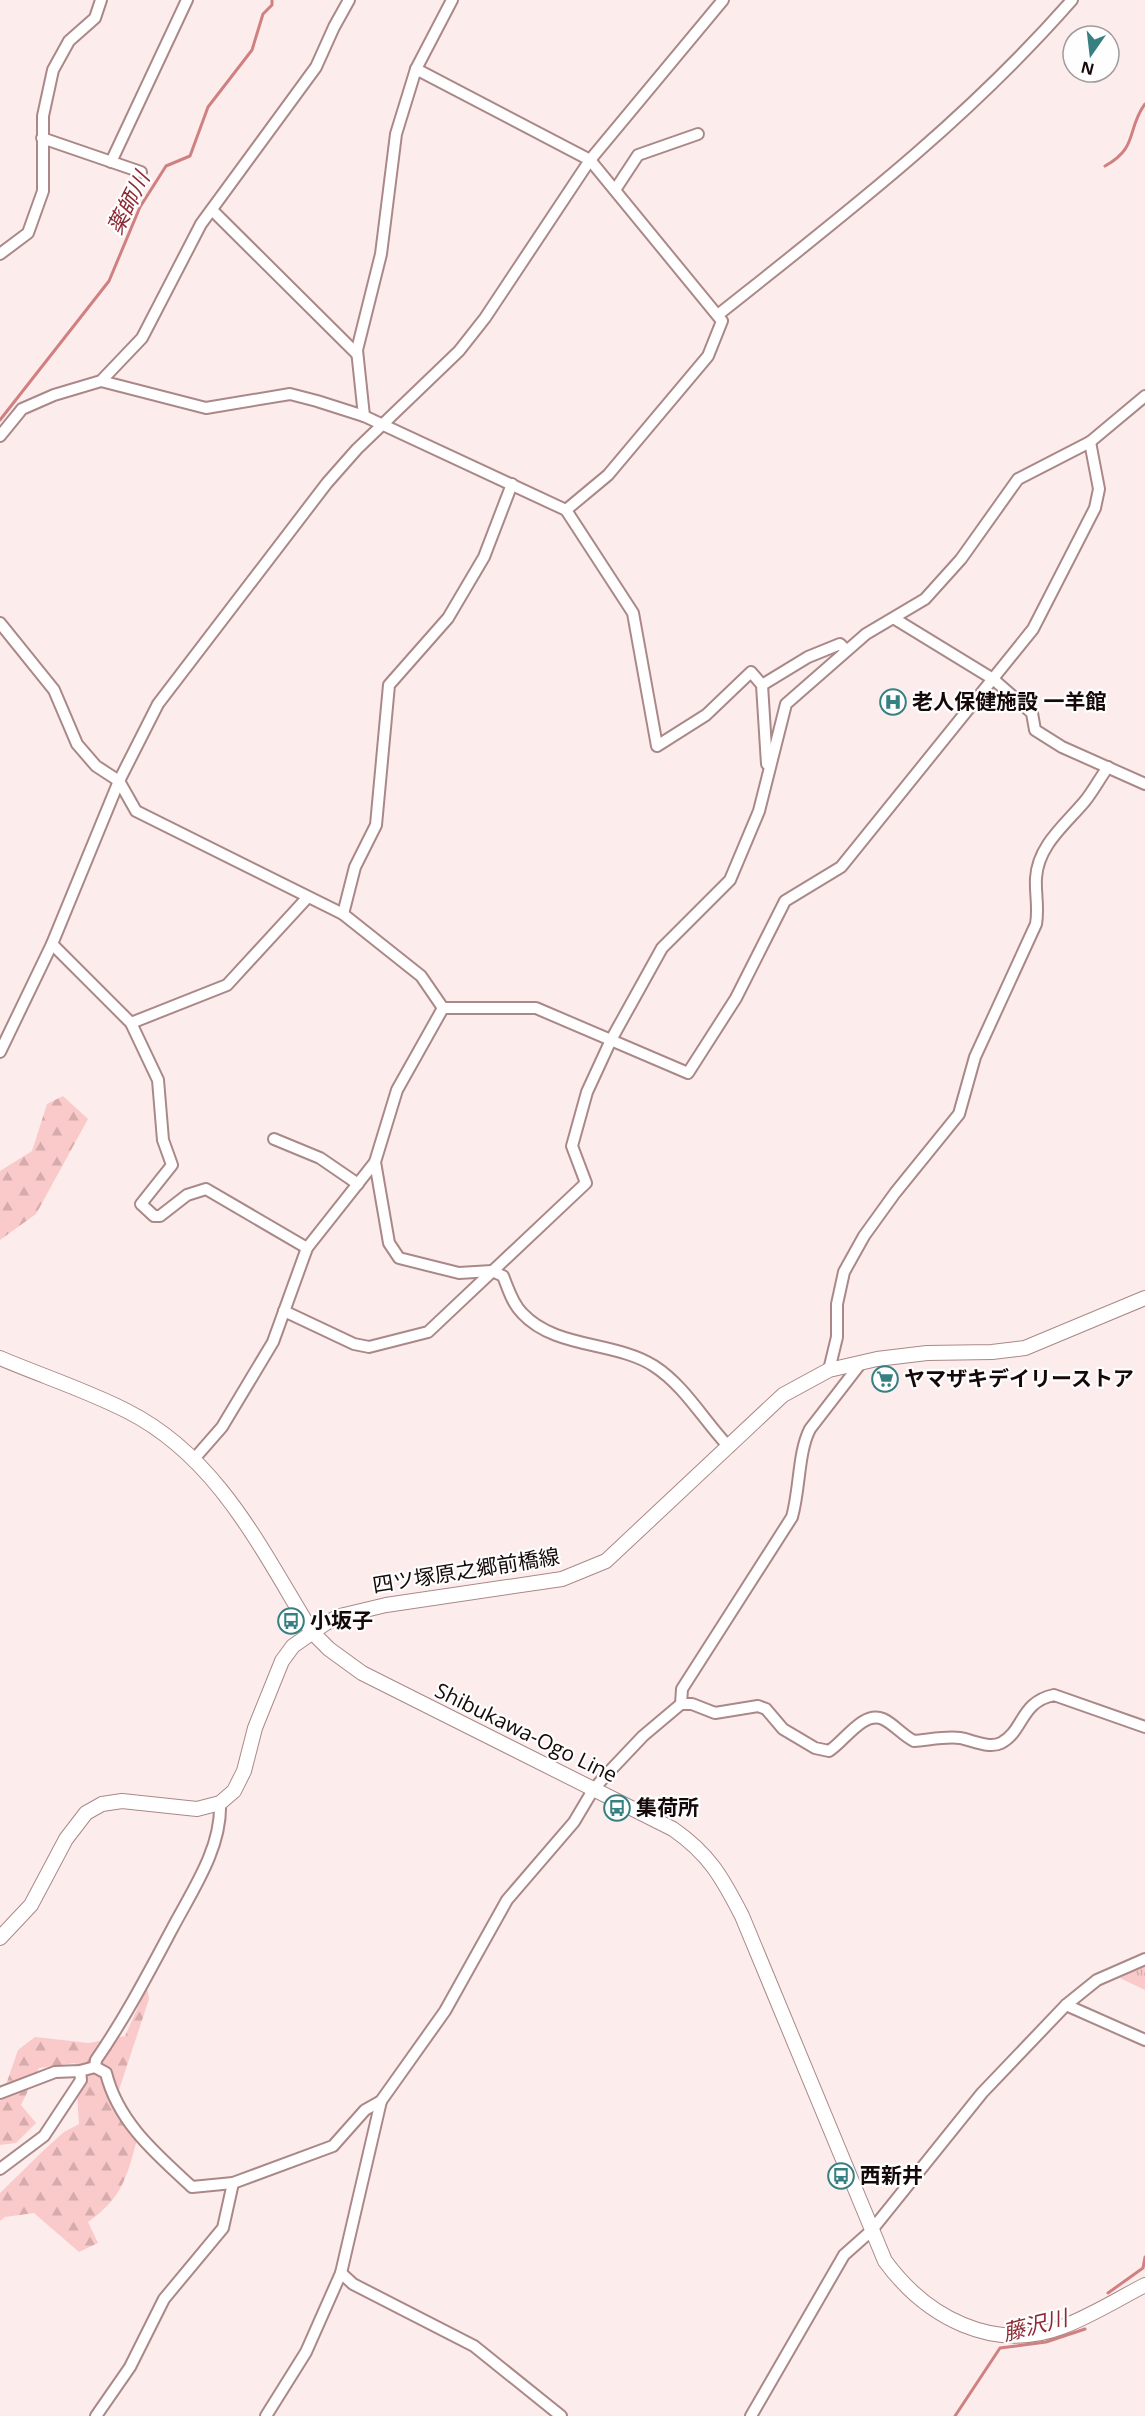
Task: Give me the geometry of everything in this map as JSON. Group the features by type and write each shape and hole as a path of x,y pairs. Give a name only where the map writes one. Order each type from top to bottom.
{"main road":[{"name":"四ツ塚原之郷前橋線","path":"220,1803 234,1791 244,1771 255,1728 282,1661 293,1646 312,1632 340,1617 377,1607 540,1583 579,1573 606,1561 783,1395 829,1370 927,1353 993,1352 1026,1348 1145,1298"},
{"name":"Shibukawa-Ogo Line","path":"0,1358 127,1410 166,1436 194,1459 226,1492 312,1632 328,1649 362,1672 673,1829 704,1852 720,1873 742,1916 885,2261 911,2293 948,2319 992,2333 1022,2334 1062,2327 1145,2285"},
{"path":"0,1938 31,1905 66,1839 86,1813 102,1804 122,1801 186,1810 220,1803"}],"street":[{"path":"0,254 28,233 43,191 43,116 53,70 69,41 95,18 101,0"},
{"path":"111,162 187,0"},
{"path":"0,436 22,409 54,395 100,381 142,338 201,224 316,67 349,0"},
{"path":"364,416 357,354 366,308 381,254 396,134 416,69 452,0"},
{"path":"0,1052 52,944 118,781 158,704 327,483 357,449 459,351 472,335 591,160 723,0"},
{"path":"718,314 897,173 1006,72 1072,0"},
{"path":"416,69 591,160 722,321 708,356 608,475 566,510"},
{"path":"615,190 638,155 698,134"},
{"path":"42,138 141,172"},
{"path":"212,210 357,354"},
{"path":"100,381 206,408 290,394 364,416 566,510 633,613 657,746 706,715 751,672 762,685 767,779"},
{"path":"284,1311 354,1344 369,1347 428,1332 586,1184 572,1146 587,1092 611,1040 662,948 730,880 759,811 786,704 866,634 925,598 961,559 1018,478 1090,442 1145,396"},
{"path":"443,1008 536,1008 688,1073 736,998 785,901 841,867 1033,629 1095,508 1099,489 1090,442"},
{"path":"343,914 355,867 376,825 389,685 448,618 484,557 512,484"},
{"path":"894,619 993,679 1032,713 1035,730 1062,747 1145,784"},
{"path":"0,623 54,690 77,744 96,766 118,781 136,811 343,914 421,976 443,1008"},
{"path":"762,685 808,657 840,644 846,650"},
{"path":"829,1370 837,1337 837,1304 844,1272 864,1236 895,1193 959,1114 975,1057 1036,924 1038,908 1036,877 1040,862 1056,830 1084,802 1108,767"},
{"path":"131,1023 227,985 308,898"},
{"path":"52,944 131,1023 158,1080 163,1140 172,1165 141,1204 154,1216 160,1216 187,1195 206,1189 307,1248"},
{"path":"194,1459 222,1427 273,1342 307,1248 375,1162 397,1090 443,1008"},
{"path":"274,1139 320,1158 358,1184"},
{"path":"375,1162 389,1243 399,1258 459,1273 492,1271 503,1276 521,1312 543,1328 641,1359 662,1371 678,1386 729,1447"},
{"path":"681,1704 682,1689 792,1517 799,1493 804,1441 810,1429 861,1363"},
{"path":"266,2416 306,2352 341,2273 381,2101 445,2011 507,1900 574,1822 593,1790 643,1736 681,1704 692,1704 715,1713 758,1706 766,1709 783,1729 815,1748 829,1751 866,1719 876,1717 914,1741 958,1738 991,1745 1001,1743 1031,1706 1042,1698 1054,1695 1145,1727"},
{"path":"95,2067 96,2060 123,2022 210,1857 221,1816 220,1803"},
{"path":"751,2416 844,2256 871,2231 982,2093 1066,2005 1097,1980 1145,1959"},
{"path":"1066,2005 1145,2040"},
{"path":"0,2093 55,2072 80,2072 95,2067 105,2073 111,2095 146,2146 192,2187 233,2183 333,2146 365,2110 381,2101"},
{"path":"0,2169 44,2136 81,2080 80,2072"},
{"path":"96,2416 130,2367 164,2299 223,2228 233,2183"},
{"path":"341,2273 353,2284 474,2346 561,2416"}],"green space":[{"path":"63,1096 88,1119 36,1214 0,1240 0,1171 32,1151 47,1104"},
{"path":"1145,1965 1145,1990 1120,1978"},
{"path":"147,1987 149,1999 113,2108 137,2140 126,2177 116,2196 88,2222 98,2243 79,2252 34,2213 5,2217 0,2221 0,2193 64,2132 79,2124 75,2063 39,2068 21,2105 36,2123 16,2143 0,2145 0,2102 18,2050 35,2037 89,2043 125,2036"}],"waterway":[{"name":"薬師川","path":"0,420 109,281 140,207 166,166 190,156 208,107 252,50 263,14 272,5 272,0"},
{"path":"1105,166 1116,159 1128,145 1139,113 1145,104"},
{"name":"藤沢川","path":"1108,2293 1143,2268 1145,2257"},
{"name":"藤沢川","path":"955,2416 1000,2348 1046,2342 1085,2329"}],"place":[{"name":"老人保健施設 一羊館","path":"893,702"},
{"name":"ヤマザキデイリーストア","path":"885,1379"},
{"name":"小坂子","path":"291,1621"},
{"name":"集荷所","path":"617,1808"},
{"name":"西新井","path":"841,2176"}]}
